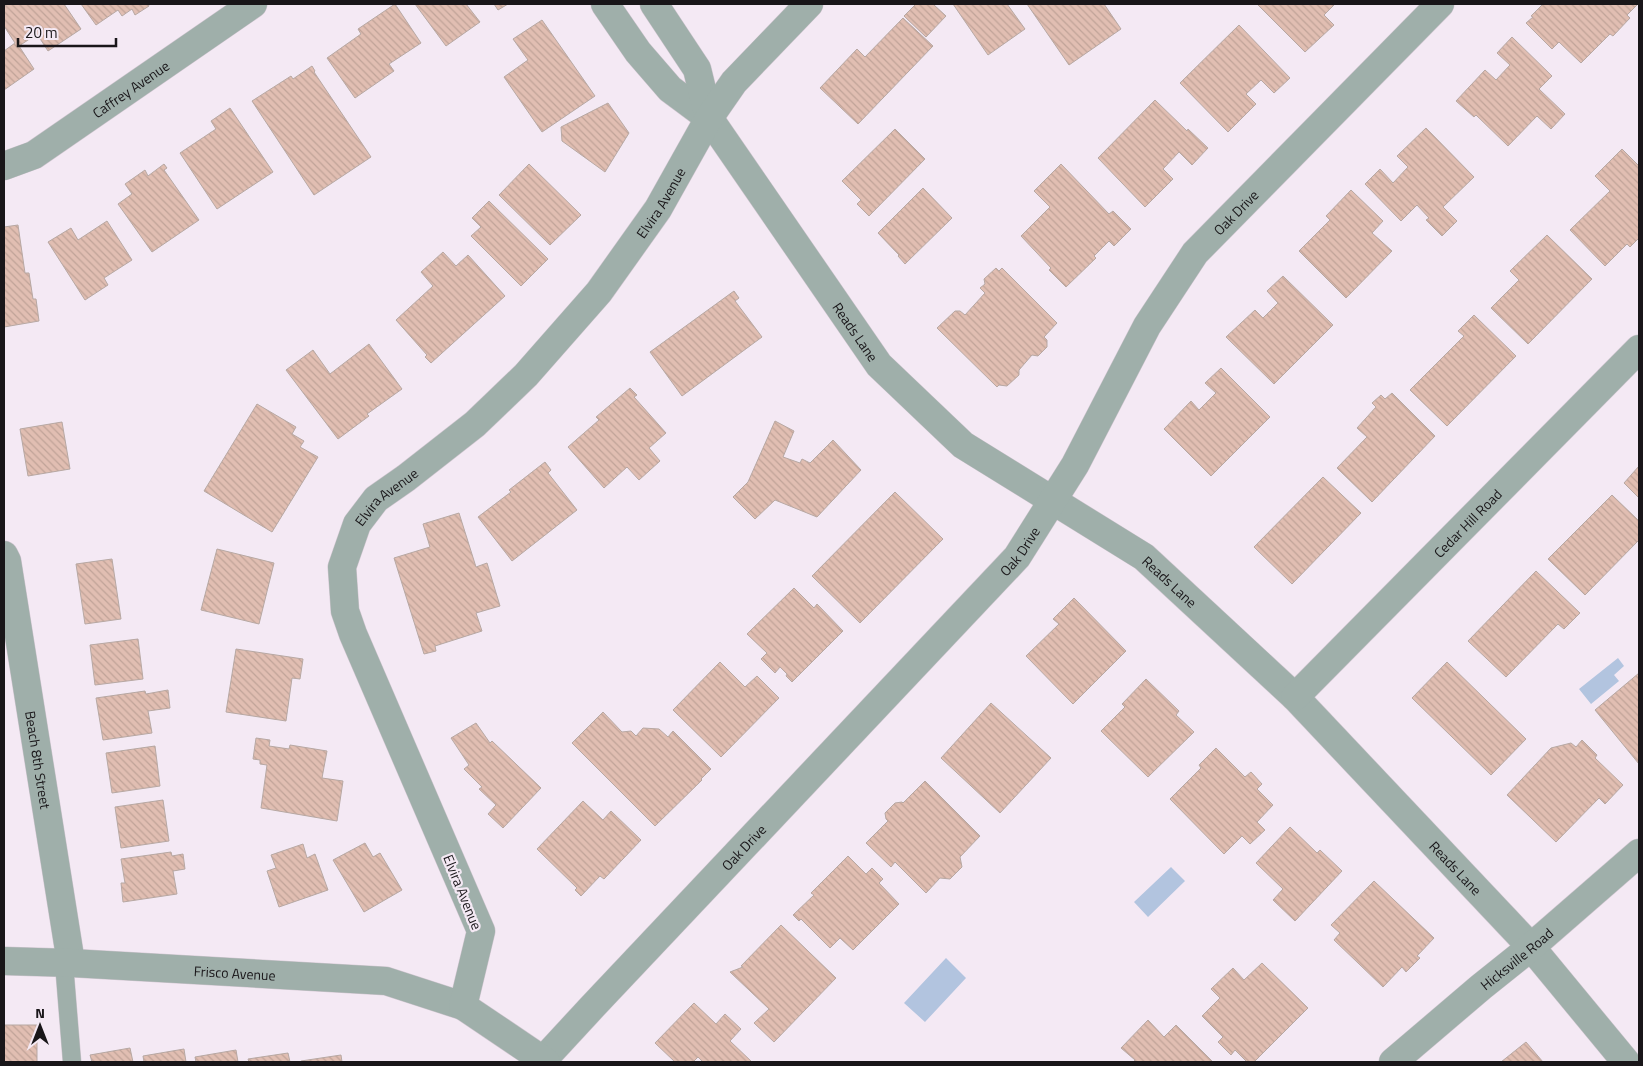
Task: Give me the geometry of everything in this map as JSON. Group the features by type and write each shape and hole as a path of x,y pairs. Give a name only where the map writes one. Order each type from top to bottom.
{"street":[{"name":"Caffrey Avenue","path":"4,166 34,155 254,4"},
{"name":"Reads Lane","path":"605,4 638,52 670,89 709,118 879,366 963,444 1144,557 1295,697 1531,948 1626,1062"},
{"name":"Reads Lane","path":"654,4 698,68 709,118"},
{"name":"Elvira Avenue","path":"463,1006 481,931 345,611 342,567 357,524 376,499 475,424 526,375 599,292 658,210 709,118 734,82 809,4"},
{"name":"Oak Drive","path":"545,1061 592,1006 1017,557 1088,442 1147,326 1195,253 1440,4"},
{"name":"Cedar Hill Road","path":"1295,697 1639,350"},
{"name":"Beach 8th Street","path":"4,555 68,963"},
{"name":"Hicksville Road","path":"1393,1062 1481,987 1531,948 1639,853"},
{"name":"Frisco Avenue","path":"4,961 386,981 463,1006"},
{"path":"463,1006 545,1061"}],"lane":[{"path":"68,963 72,1062"}],"water":[{"path":"1618,658 1624,666 1614,675 1619,681 1591,704 1579,689"},
{"path":"1171,867 1185,881 1148,917 1134,902"},
{"path":"946,958 966,978 925,1022 904,1003"}],"building":[{"path":"7,4 64,4 81,29 48,51 37,34 19,46 34,69 4,90 4,51 15,43 4,26 4,6"},
{"path":"81,4 148,4 149,6 135,15 132,9 122,16 118,10 96,25"},
{"path":"395,4 421,43 389,64 394,71 355,98 327,58 361,34 358,29"},
{"path":"415,4 466,4 480,22 446,46"},
{"path":"494,4 508,4 498,10"},
{"path":"916,4 933,4 946,16 926,37 904,16"},
{"path":"953,4 1007,4 1025,29 988,55"},
{"path":"1027,4 1104,4 1121,29 1069,65"},
{"path":"1257,4 1335,4 1324,15 1334,25 1305,52"},
{"path":"1543,4 1638,4 1627,15 1630,18 1613,36 1610,34 1581,63 1559,42 1552,49 1526,23"},
{"path":"903,18 933,46 858,124 820,88 857,49 865,57"},
{"path":"542,20 595,96 542,132 504,77 528,60 513,39"},
{"path":"1239,25 1290,78 1274,93 1261,80 1246,94 1256,104 1228,132 1180,83"},
{"path":"1512,37 1552,76 1539,89 1565,114 1551,129 1537,116 1508,146 1476,115 1474,117 1456,101 1485,70 1496,80 1510,65 1497,53"},
{"path":"312,66 314,72 371,157 314,195 252,101 291,76 293,79"},
{"path":"1155,100 1208,148 1192,165 1179,152 1163,169 1173,179 1145,207 1098,158"},
{"path":"608,103 629,133 605,172 562,141 561,127"},
{"path":"230,108 273,172 217,209 180,153 216,129 211,121"},
{"path":"1426,128 1474,177 1443,207 1457,221 1442,236 1426,220 1429,218 1417,205 1401,221 1365,184 1380,169 1393,183 1408,167 1397,156"},
{"path":"895,129 925,159 869,216 857,204 861,200 842,181"},
{"path":"1622,149 1639,166 1639,238 1630,247 1627,244 1605,266 1570,230 1610,191 1595,176"},
{"path":"164,164 167,168 164,170 199,220 152,252 118,204 132,194 125,184 145,170 148,176"},
{"path":"529,164 581,215 550,245 499,195"},
{"path":"1061,164 1109,214 1113,211 1131,229 1114,246 1109,241 1094,256 1096,258 1066,287 1021,236 1050,207 1034,191"},
{"path":"923,188 952,218 905,264 878,233"},
{"path":"1351,190 1383,221 1372,233 1392,251 1346,298 1299,251 1330,220 1326,216"},
{"path":"489,201 548,259 521,286 471,236 481,227 472,218"},
{"path":"107,221 132,260 104,278 108,285 85,300 48,242 71,228 78,240"},
{"path":"18,225 25,273 29,273 33,299 36,299 39,321 4,327 4,227"},
{"path":"1547,235 1592,279 1528,344 1491,308 1519,280 1510,271"},
{"path":"443,252 456,266 468,255 505,296 431,363 425,357 427,355 396,320 433,286 421,272"},
{"path":"996,268 999,271 1002,268 1057,323 1044,337 1047,340 1047,347 1038,356 1032,355 1019,370 1019,375 1007,386 999,385 997,387 937,328 955,311 960,311 965,315 985,293 980,288 985,284 984,279"},
{"path":"1283,276 1333,325 1274,384 1226,337 1255,310 1263,318 1278,303 1267,291"},
{"path":"734,291 739,298 735,301 762,337 682,396 650,352"},
{"path":"1474,315 1516,356 1447,426 1410,390 1464,336 1458,331"},
{"path":"369,344 402,389 367,414 369,416 338,439 286,370 313,350 330,374"},
{"path":"1221,368 1270,417 1211,476 1164,429 1191,401 1199,410 1216,393 1205,383"},
{"path":"630,388 637,395 634,397 666,433 649,448 660,461 639,480 627,467 604,488 568,447 599,420 596,417"},
{"path":"1392,393 1435,436 1372,502 1337,468 1367,437 1357,428 1376,407 1372,403 1381,395 1385,399"},
{"path":"257,404 296,427 292,434 304,441 300,447 318,457 272,532 204,491"},
{"path":"775,421 794,431 783,457 800,463 802,459 810,463 833,440 861,470 817,517 775,500 755,519 733,497 748,482"},
{"path":"62,422 70,469 28,476 20,429"},
{"path":"545,462 551,470 548,473 577,510 512,561 478,517 511,492 509,490"},
{"path":"1639,466 1639,498 1624,483"},
{"path":"1323,477 1361,513 1292,584 1254,547"},
{"path":"895,492 943,539 860,623 812,576"},
{"path":"1612,495 1639,521 1639,542 1585,595 1548,559"},
{"path":"459,513 476,567 487,563 500,606 476,613 482,631 435,646 436,651 424,654 394,558 430,547 423,524"},
{"path":"217,549 274,563 259,624 201,610"},
{"path":"112,559 121,619 85,624 76,564"},
{"path":"1536,571 1580,613 1564,629 1558,624 1506,677 1468,641"},
{"path":"794,588 814,608 817,604 843,631 792,682 780,667 775,673 761,659 767,653 747,634"},
{"path":"1074,598 1126,651 1073,704 1026,656 1059,624 1053,619"},
{"path":"138,639 143,679 95,685 90,645"},
{"path":"236,649 303,659 300,679 292,678 286,721 226,712"},
{"path":"720,662 745,687 757,676 779,698 721,757 673,710"},
{"path":"1447,662 1526,739 1491,775 1412,698"},
{"path":"1639,673 1639,764 1595,710"},
{"path":"1146,679 1179,711 1176,715 1194,732 1148,777 1101,731 1125,707 1122,704"},
{"path":"168,690 170,708 148,711 152,733 103,740 96,698 145,691 146,694"},
{"path":"991,703 1051,758 1000,813 941,758"},
{"path":"603,712 622,732 631,731 636,736 643,728 659,729 668,737 673,731 711,769 655,826 572,743"},
{"path":"476,723 490,743 492,741 541,788 503,828 488,814 496,805 479,789 482,787 464,769 469,765 451,738"},
{"path":"256,738 270,740 269,746 289,749 290,745 327,751 322,778 343,781 337,821 261,808 267,765 260,764 260,760 253,759"},
{"path":"1582,740 1597,755 1595,758 1623,785 1605,804 1599,798 1556,842 1507,795 1551,748 1571,743 1576,747"},
{"path":"155,746 160,786 112,793 106,753"},
{"path":"1216,748 1245,777 1251,772 1262,784 1257,789 1273,805 1257,822 1265,830 1250,844 1242,836 1224,854 1170,799 1201,768 1199,765"},
{"path":"925,781 980,836 960,857 962,867 950,879 940,878 926,893 895,862 891,867 866,843 888,821 885,813 895,803 903,803"},
{"path":"163,800 169,841 121,848 115,807"},
{"path":"583,801 603,820 611,811 641,840 604,879 600,876 581,896 575,890 577,888 537,849"},
{"path":"1290,827 1317,853 1320,850 1342,871 1295,921 1273,900 1283,889 1256,863"},
{"path":"365,843 373,857 380,853 402,890 364,912 333,860"},
{"path":"303,844 307,858 315,854 328,890 279,907 267,871 276,868 271,855"},
{"path":"171,852 172,856 183,854 185,869 173,871 177,894 123,902 121,883 125,883 121,859"},
{"path":"848,856 866,874 872,868 883,879 879,883 899,904 853,950 840,938 830,948 801,919 799,921 793,915 814,895 811,893"},
{"path":"1374,881 1434,938 1417,956 1420,958 1406,972 1402,967 1383,987 1334,940 1340,933 1331,925"},
{"path":"781,925 836,978 774,1042 754,1023 769,1009 730,972 743,967 741,966"},
{"path":"1262,963 1308,1008 1254,1062 1247,1062 1235,1050 1231,1055 1218,1042 1223,1037 1202,1016 1220,998 1211,989 1233,968 1244,980"},
{"path":"694,1003 716,1024 725,1014 741,1029 730,1041 752,1062 703,1062 698,1057 693,1062 675,1062 655,1043"},
{"path":"1148,1020 1164,1037 1176,1025 1213,1062 1133,1062 1135,1060 1121,1048"},
{"path":"4,1025 37,1025 37,1062 4,1062"},
{"path":"1526,1042 1543,1062 1501,1062"},
{"path":"130,1048 133,1062 92,1062 90,1055"},
{"path":"184,1049 186,1062 144,1062 143,1056"},
{"path":"236,1050 238,1062 196,1062 195,1057"},
{"path":"288,1053 290,1062 249,1062 248,1059"},
{"path":"341,1055 342,1062 301,1062 301,1061"}]}
